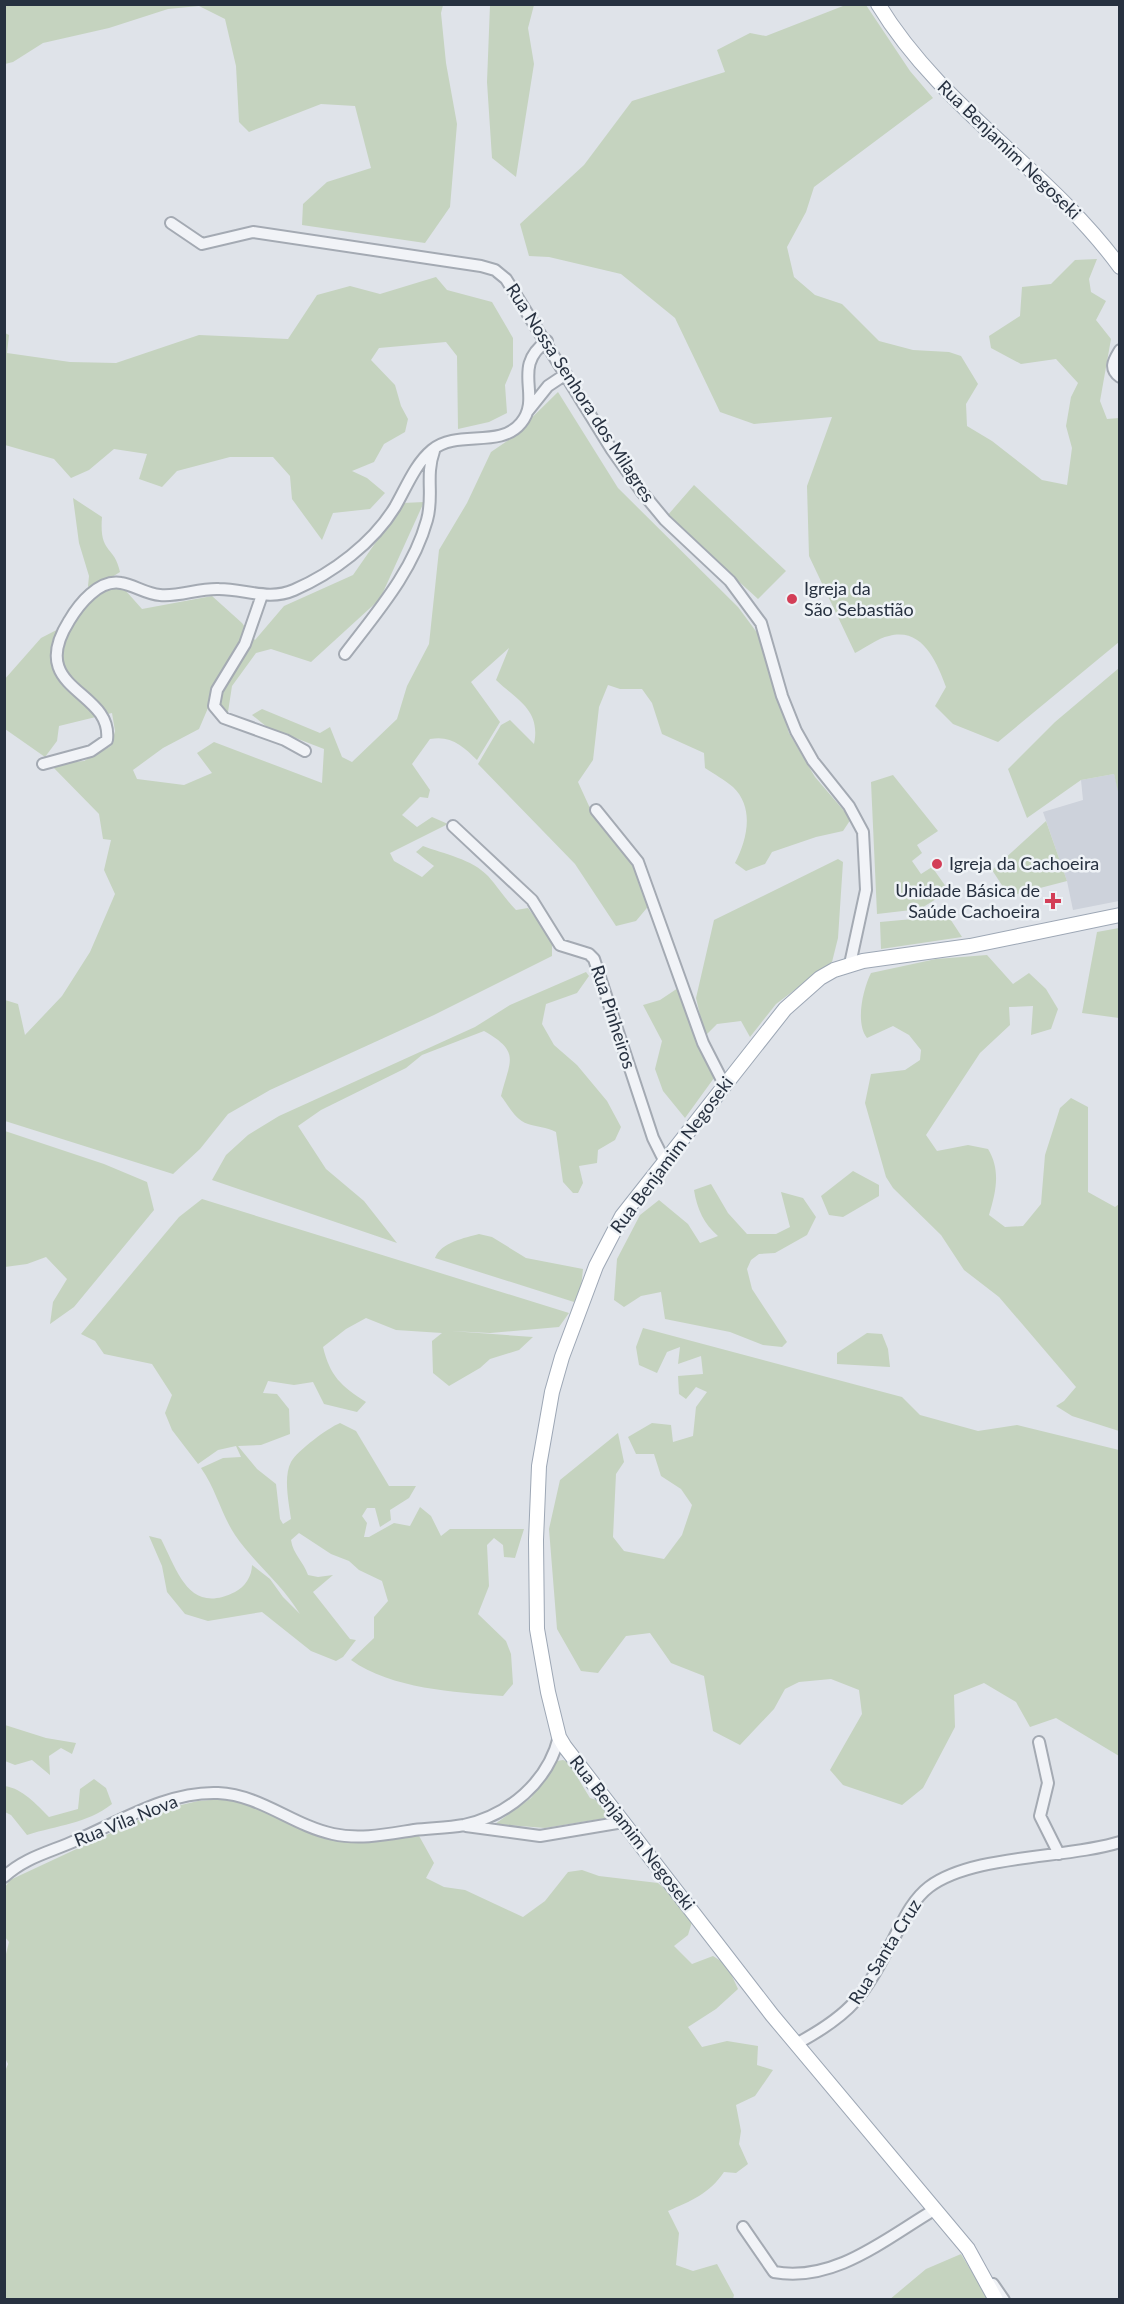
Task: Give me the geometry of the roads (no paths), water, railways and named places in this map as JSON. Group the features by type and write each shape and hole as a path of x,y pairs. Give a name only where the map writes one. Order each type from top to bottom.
{"main road":[{"name":"Rua Benjamim Negoseki","path":"878,4 904,44 957,104 1076,213 1119,265"},
{"name":"Rua Benjamim Negoseki","path":"996,2300 978,2262 796,2044 577,1766 560,1737 541,1660 535,1596 536,1499 544,1429 562,1357 596,1266 622,1216 724,1084 797,996 820,978 850,964 970,945 1119,915"}],"street":[{"name":"Rua Nossa Senhora dos Milagres","path":"171,223 202,244 253,232 495,270 506,279 518,294 612,450 653,507 730,581 754,611 765,635 777,682 796,731 821,773 864,832 866,890 850,964"},
{"path":"526,413 528,364 531,355 547,341"},
{"path":"1119,350 1113,362 1113,368 1119,377"},
{"path":"43,764 91,752 108,740 108,731 100,711 92,702 70,687 62,677 59,665 60,642 69,620 99,588 109,583 121,583 160,595 220,588 262,595 292,591 353,554 385,521 419,466 435,448 454,441 505,435 522,422 526,413 548,386 566,374"},
{"path":"345,654 398,585 419,542 428,519 430,501 427,472 435,448"},
{"path":"262,595 246,644 217,690 214,706 224,718 285,740 305,750"},
{"path":"596,810 638,861 703,1043 724,1084"},
{"name":"Rua Pinheiros","path":"453,826 532,900 560,945 589,954 594,959 653,1138 664,1160"},
{"name":"Rua Vila Nova","path":"4,1877 35,1856 150,1808 200,1794 217,1793 253,1799 305,1824 346,1836 378,1835 463,1825 496,1815 518,1800 549,1764 560,1737"},
{"path":"1039,1742 1047,1783 1040,1816 1059,1854"},
{"name":"Rua Vila Nova","path":"463,1825 540,1836 623,1822"},
{"name":"Rua Santa Cruz","path":"796,2044 852,2008 872,1978 910,1908 930,1887 941,1880 981,1867 1119,1842"},
{"path":"743,2227 774,2272 820,2271 843,2264 934,2210"},
{"path":"978,2262 1004,2300"}],"place":[{"name":"Igreja da São Sebastião","path":"792,599"},
{"name":"Igreja da Cachoeira","path":"937,864"},
{"name":"Unidade Básica de Saúde Cachoeira","path":"1053,901"}]}
